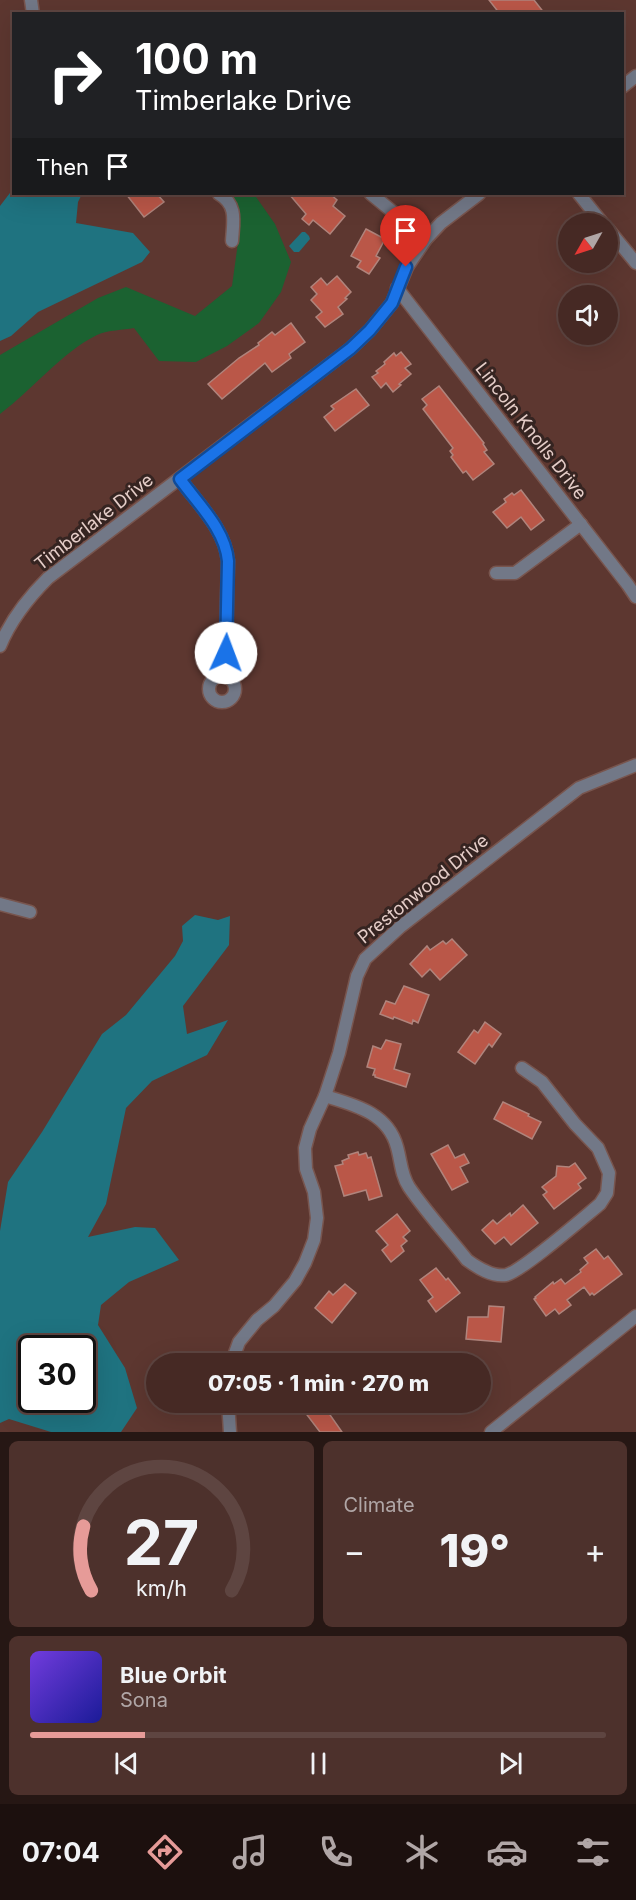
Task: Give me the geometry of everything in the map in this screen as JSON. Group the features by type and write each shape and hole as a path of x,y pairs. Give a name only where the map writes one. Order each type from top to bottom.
{"street":[{"path":"624,85 636,76"},
{"path":"221,195 228,199 232,208 232,241"},
{"path":"372,195 426,239"},
{"name":"Timberlake Drive","path":"0,646 14,618 29,597 48,578 350,349 370,330 392,303 406,267 426,239 441,223 478,195"},
{"path":"580,195 594,213"},
{"path":"618,240 636,263"},
{"name":"Lincoln Knolls Drive","path":"397,288 636,597"},
{"path":"180,479 222,536 227,549 225,675"},
{"path":"496,573 515,573 581,524"},
{"name":"Prestonwood Drive","path":"234,1353 238,1342 295,1281 314,1240 317,1218 314,1192 306,1168 305,1148 339,1053 357,975 365,959 400,927 579,788 636,765"},
{"path":"0,904 30,912"},
{"path":"325,1096 352,1104 370,1112 382,1121 393,1134 401,1169 408,1185 467,1260 480,1269 506,1275 523,1266 600,1204 607,1193 609,1173 598,1148 575,1124 542,1082 522,1068"},
{"path":"491,1432 636,1316"},
{"path":"229,1413 230,1432"}],"green space":[{"path":"229,195 255,195 275,224 291,262 281,292 259,323 227,346 196,362 159,361 134,328 101,333 84,342 59,361 0,414 0,355 98,298 126,287 195,316 232,286 240,228 238,213"}],"water":[{"path":"12,190 12,195 82,195 78,202 76,223 133,233 150,252 142,262 38,312 11,336 0,341 0,206"},
{"path":"302,232 305,232 310,239 299,252 294,252 289,246"},
{"path":"195,915 218,920 230,916 229,945 183,1006 187,1034 228,1020 207,1055 152,1081 126,1108 106,1204 88,1237 135,1227 155,1228 179,1260 129,1282 101,1305 98,1325 125,1368 137,1408 121,1432 51,1432 9,1419 0,1423 0,1231 8,1182 42,1132 102,1034 126,1015 175,956 183,941 182,926"}],"building":[{"path":"489,0 534,0 543,12 498,12"},
{"path":"127,195 158,195 164,202 144,217"},
{"path":"290,195 331,195 337,200 333,206 345,216 330,234 313,220 309,225 302,219 306,214"},
{"path":"366,229 385,239 376,256 380,258 369,274 357,267 361,261 351,256"},
{"path":"337,276 351,292 338,307 343,314 325,327 316,317 322,312 311,300 317,294 311,287 321,278 327,285"},
{"path":"291,323 305,342 289,354 291,358 272,372 265,363 222,399 208,384 239,358 259,345 258,343 272,332 275,335"},
{"path":"401,352 411,364 405,368 411,374 393,392 386,383 381,388 372,377 394,353 396,356"},
{"path":"439,386 484,443 487,450 484,452 494,464 473,480 466,471 463,473 451,457 453,455 450,451 453,448 423,409 427,405 422,399"},
{"path":"356,389 369,405 335,431 324,417 334,409 331,406"},
{"path":"521,490 544,520 531,530 521,517 507,528 493,512 506,502 504,499"},
{"path":"452,939 467,955 440,980 430,969 422,977 410,964 427,946 430,950 443,941 446,944"},
{"path":"404,986 429,995 418,1023 413,1020 412,1024 380,1014 386,1001 395,1004"},
{"path":"485,1022 501,1034 492,1047 489,1044 475,1064 458,1052 474,1030 478,1033"},
{"path":"386,1040 401,1044 394,1069 410,1074 406,1087 375,1077 373,1075 375,1069 367,1067 373,1046 381,1049"},
{"path":"503,1102 541,1122 532,1139 494,1119"},
{"path":"448,1145 455,1158 464,1154 469,1163 460,1167 468,1182 452,1190 431,1154"},
{"path":"358,1152 359,1155 366,1153 368,1158 371,1157 382,1196 369,1200 366,1190 344,1196 335,1166 343,1164 342,1161 349,1158 348,1155"},
{"path":"575,1163 586,1178 578,1184 581,1188 554,1209 543,1195 547,1192 542,1187 556,1176 557,1166 569,1167"},
{"path":"523,1205 538,1223 511,1245 504,1237 495,1244 482,1230 493,1220 497,1224 510,1213 511,1216"},
{"path":"397,1214 410,1231 403,1237 407,1241 401,1246 404,1251 391,1262 382,1250 388,1245 376,1231"},
{"path":"596,1249 604,1259 608,1256 622,1274 594,1295 592,1293 590,1295 584,1287 567,1300 571,1305 559,1314 555,1309 546,1316 534,1299 535,1297 553,1282 554,1284 561,1279 565,1284 581,1272 580,1270 588,1263 584,1258"},
{"path":"436,1268 460,1293 436,1312 428,1301 433,1297 420,1280"},
{"path":"345,1284 356,1293 332,1323 315,1308 329,1291 333,1295"},
{"path":"489,1306 504,1307 501,1342 466,1339 468,1317 488,1317"},
{"path":"306,1413 329,1413 342,1432 320,1432"}],"route":[{"path":"226,653 227,549 222,536 180,479 350,349 370,330 392,303 406,267"}]}
